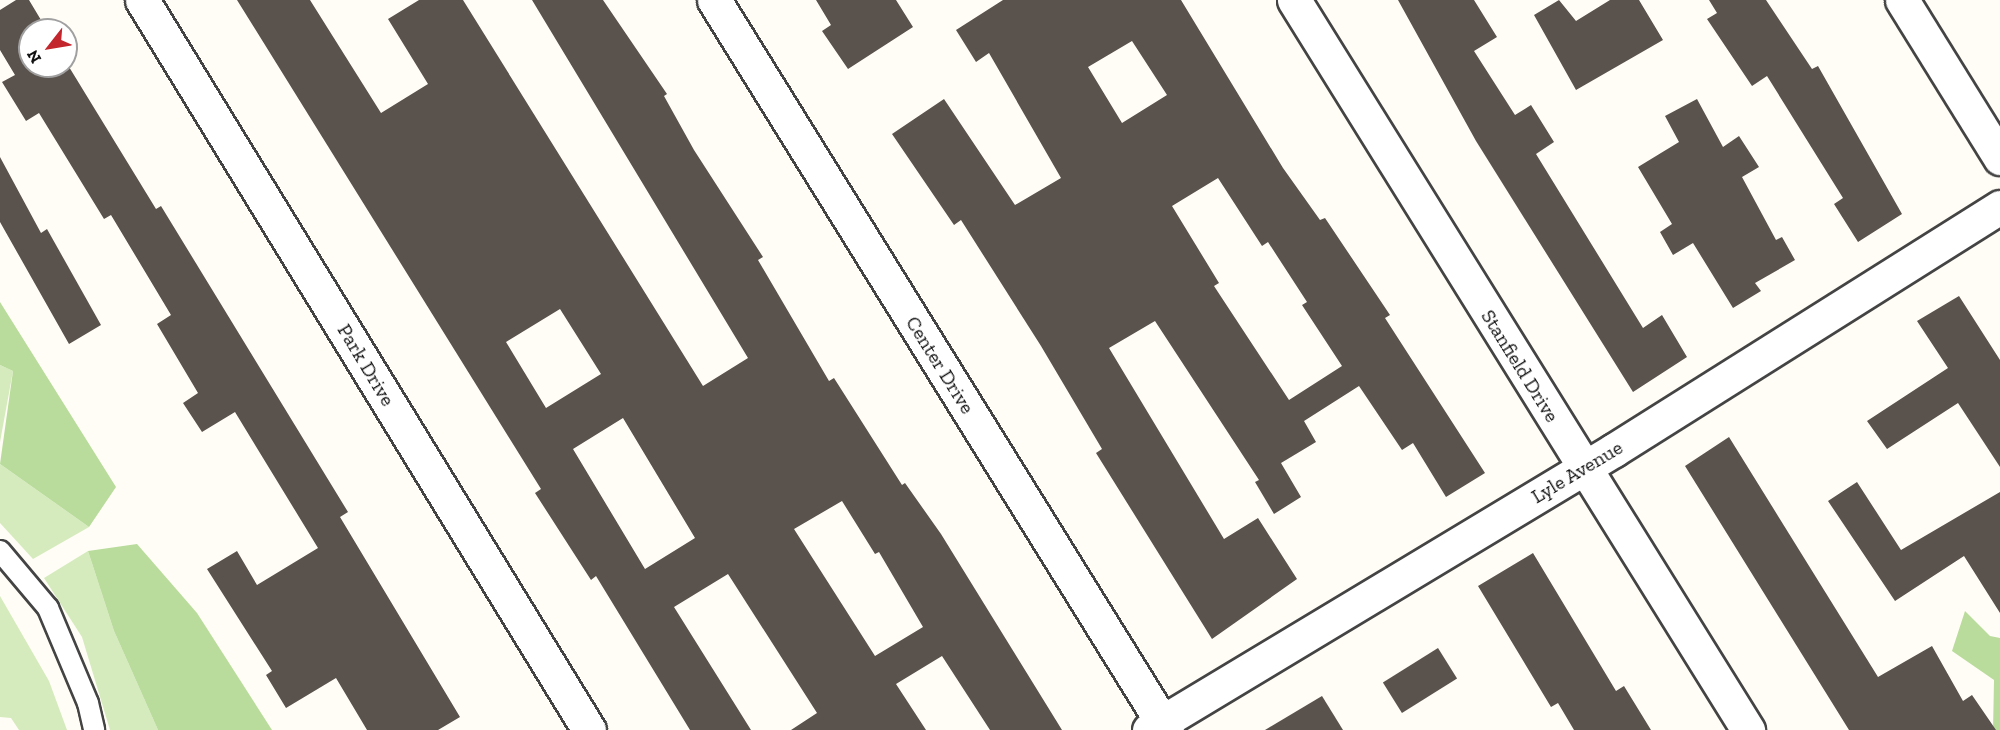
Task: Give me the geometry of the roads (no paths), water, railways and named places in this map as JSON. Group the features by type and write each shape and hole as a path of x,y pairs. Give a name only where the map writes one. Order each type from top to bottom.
{"street":[{"name":"Park Drive","path":"142,0 589,730"},
{"name":"Center Drive","path":"714,0 1159,727"},
{"name":"Stanfield Drive","path":"1294,0 1748,730"},
{"path":"1902,0 2000,158"},
{"name":"Lyle Avenue","path":"1159,727 1583,468 2000,207"}],"lane":[{"path":"0,551 48,608 94,730"}]}
